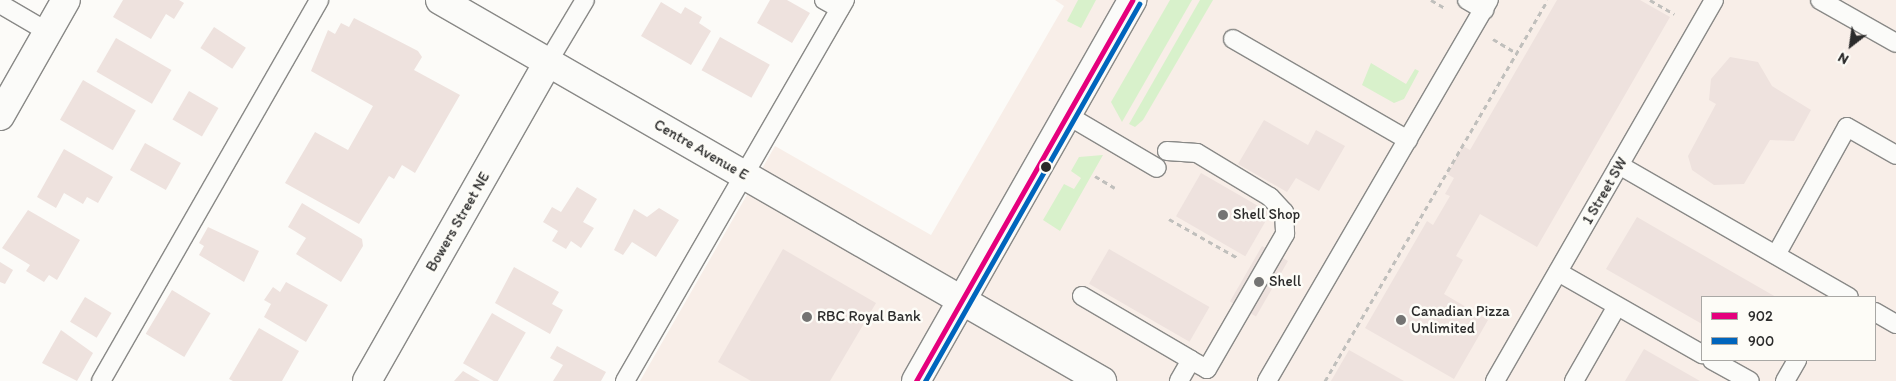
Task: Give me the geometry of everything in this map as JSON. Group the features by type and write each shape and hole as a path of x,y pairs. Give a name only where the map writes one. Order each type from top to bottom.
{"street":[{"path":"0,116 66,0"},
{"name":"Centre Avenue E","path":"440,0 1102,381"},
{"path":"916,381 1132,0"},
{"name":"Bowers Street NE","path":"366,381 548,62"}],"lane":[{"path":"101,381 319,0"},
{"path":"548,62 585,0"},
{"path":"626,381 842,5 824,0"},
{"path":"1267,381 1487,5 1467,0"},
{"name":"1 Street SW","path":"1495,381 1714,0"},
{"path":"1820,0 1896,43"},
{"path":"0,4 48,32"},
{"path":"1233,39 1408,140"},
{"path":"1067,115 1157,168"},
{"path":"1776,255 1847,127 1896,155"},
{"path":"1082,296 1207,369 1285,234 1284,212 1270,197 1197,154 1167,150"},
{"path":"1619,165 1776,255 1840,295"},
{"path":"1558,272 1701,353"},
{"path":"1574,381 1617,306"},
{"path":"1876,313 1896,324"},
{"path":"1180,381 1191,360"},
{"path":"1714,361 1750,381"},
{"path":"1785,381 1796,361"}],"path":[{"path":"1325,381 1548,0"},
{"path":"1650,0 1674,14"},
{"path":"1095,176 1115,188"},
{"path":"1169,219 1238,258"}],"shaded area":[{"path":"1055,0 1896,0 1896,381 640,381 775,146 931,235 1064,6"}],"green space":[{"path":"1078,0 1096,0 1081,28 1067,21"},
{"path":"1170,0 1192,0 1122,122 1111,102"},
{"path":"1200,0 1213,0 1143,120 1135,127 1129,124"},
{"path":"1371,63 1406,84 1415,69 1419,71 1404,99 1394,103 1362,85"},
{"path":"1103,155 1060,231 1043,220 1064,184 1074,189 1081,178 1071,171 1079,157"}],"building":[{"path":"123,0 179,0 184,3 174,19 166,14 151,39 113,17"},
{"path":"770,0 787,0 810,13 792,43 757,23"},
{"path":"1557,0 1640,0 1670,17 1537,247 1480,214 1456,256 1463,260 1444,294 1488,320 1454,379 1365,328 1427,221 1433,225 1450,196 1445,194 1454,178 1447,174 1463,146 1470,150"},
{"path":"661,2 681,14 685,7 702,17 699,23 711,31 691,65 641,36"},
{"path":"354,18 418,51 422,57 414,70 460,95 415,173 402,165 394,179 389,176 359,224 285,183 315,132 348,150 373,106 311,71 328,30 335,34 341,23 349,27"},
{"path":"214,27 246,48 232,69 200,48"},
{"path":"720,37 770,65 751,98 702,70"},
{"path":"116,38 171,70 152,104 96,72"},
{"path":"1730,57 1758,62 1772,86 1811,110 1794,141 1770,140 1744,184 1714,185 1692,170 1688,156 1716,104 1709,100 1711,79"},
{"path":"83,80 136,110 113,150 60,120"},
{"path":"189,91 218,108 202,137 172,120"},
{"path":"1264,120 1308,145 1316,130 1345,146 1319,191 1296,178 1287,192 1238,164"},
{"path":"145,143 181,163 166,190 130,170"},
{"path":"64,149 113,177 98,203 87,197 83,204 64,193 56,208 37,197"},
{"name":"Shell Shop","path":"1201,173 1270,213 1245,256 1176,216"},
{"path":"577,187 597,199 583,222 594,228 581,248 571,241 566,249 552,241 558,231 543,222 552,207 561,212"},
{"path":"302,203 362,239 363,246 341,282 296,254 306,238 288,227"},
{"path":"659,208 679,220 656,257 632,242 623,255 614,250 634,209 647,217"},
{"path":"28,210 80,240 57,280 49,275 44,282 26,271 30,265 2,248"},
{"path":"1637,217 1774,296 1701,296 1701,323 1606,269"},
{"path":"208,227 259,251 244,282 199,255 204,246 199,243"},
{"name":"Shell","path":"1262,246 1288,261 1256,316 1230,301"},
{"name":"RBC Royal Bank","path":"783,249 876,303 830,381 751,381 718,362"},
{"path":"1109,249 1209,307 1189,342 1089,284"},
{"path":"0,262 13,270 5,284 0,282"},
{"path":"514,267 559,292 552,304 563,310 550,334 495,303"},
{"path":"286,282 328,305 306,342 264,317 271,304 264,300 273,287 280,292"},
{"path":"172,290 211,313 184,357 146,334"},
{"path":"85,297 112,313 97,338 70,322"},
{"path":"492,313 526,332 498,381 494,381 463,363"},
{"path":"259,328 299,351 282,381 233,381 229,379"},
{"path":"61,330 93,353 77,381 42,363"},
{"path":"557,346 606,372 601,381 553,381 563,365 550,358"},
{"path":"1644,349 1700,381 1625,381"},
{"path":"1349,350 1404,381 1331,381"},
{"path":"463,371 480,381 454,381"}],"transit line":[{"name":"902","path":"916,381 1132,0"},
{"name":"900","path":"925,381 1139,4"}],"place":[{"name":"Shell Shop","path":"1223,215"},
{"name":"Shell","path":"1259,282"},
{"name":"RBC Royal Bank","path":"807,317"},
{"name":"Canadian Pizza Unlimited","path":"1401,320"}]}
